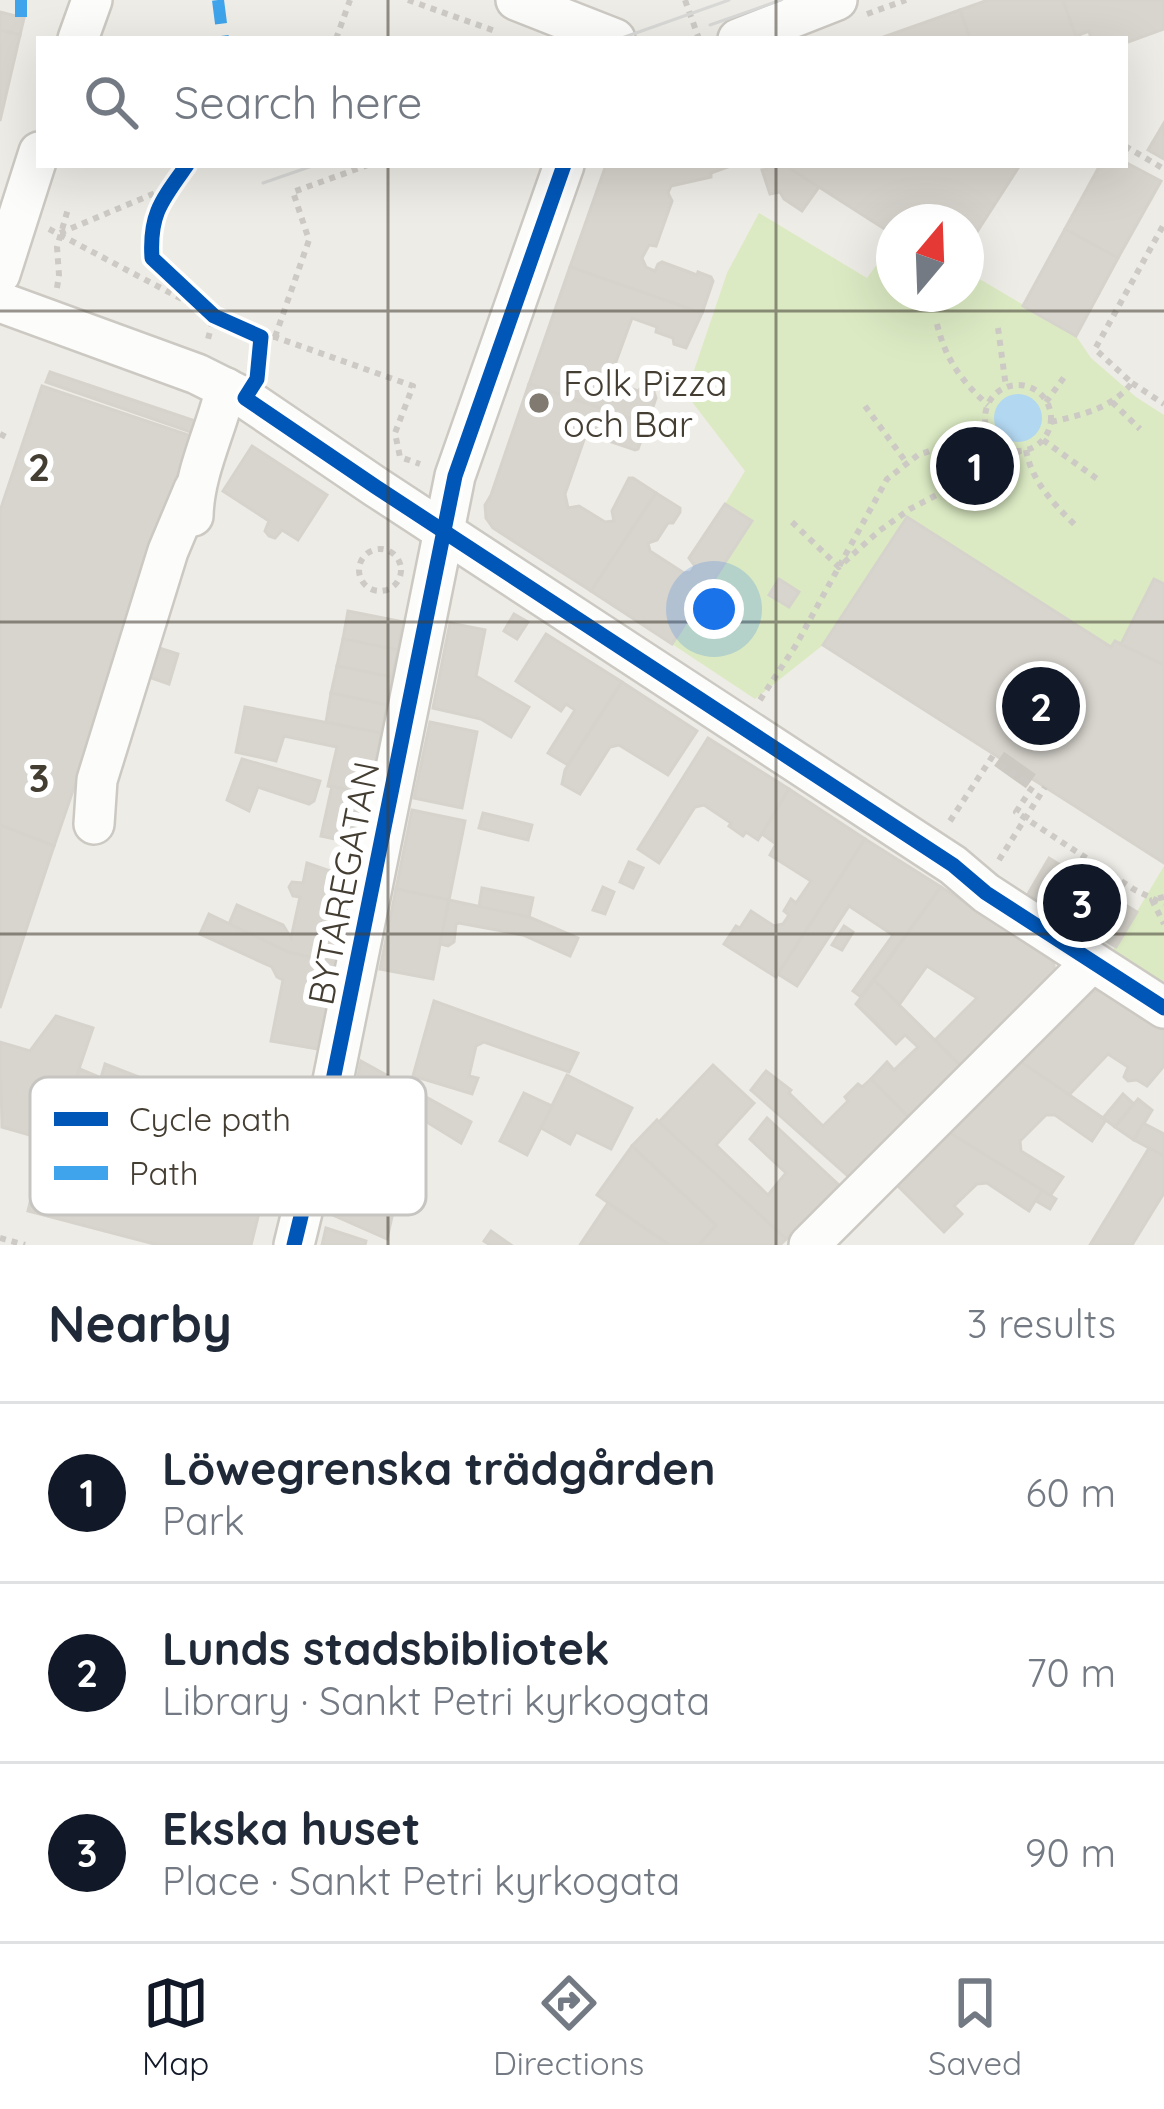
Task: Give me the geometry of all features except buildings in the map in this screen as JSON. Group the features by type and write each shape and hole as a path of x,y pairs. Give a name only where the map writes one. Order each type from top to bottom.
{"street":[{"path":"79,36 92,0"},
{"path":"516,0 612,28"},
{"path":"746,36 837,0"},
{"path":"0,274 36,161"},
{"name":"BYTAREGATAN","path":"334,1077 455,476 563,168"},
{"path":"0,302 226,388 1164,1008"},
{"path":"94,824 97,780 168,551 216,429 226,388"},
{"path":"176,615 193,563 194,489"},
{"path":"809,1245 1091,963"},
{"name":"BYTAREGATAN","path":"294,1245 301,1215"}],"path":[{"path":"337,36 350,0"},
{"path":"408,0 509,36"},
{"path":"685,0 698,36"},
{"path":"1128,148 1164,169"},
{"path":"60,233 160,190 180,168"},
{"path":"274,337 309,240 293,192 360,168"},
{"path":"56,292 57,247 68,209"},
{"path":"1164,224 1095,349 1164,404"},
{"path":"40,226 214,316 205,349"},
{"path":"937,324 950,362 988,405"},
{"path":"998,328 1006,387"},
{"path":"261,337 274,337 412,386 395,433 400,457 435,469"},
{"path":"1046,402 1065,376"},
{"path":"1051,422 1112,402 1132,383"},
{"path":"839,567 910,509 1043,440 1051,422 1046,402 1032,388 1006,387 988,405 987,430 1000,446 1023,450"},
{"path":"1112,402 1139,429"},
{"path":"865,406 906,462"},
{"path":"755,708 796,645 887,479 906,462 932,449 987,430"},
{"path":"1043,440 1100,481"},
{"path":"1023,450 1048,497 1078,528"},
{"path":"792,522 839,567"},
{"path":"376,549 389,551 399,561 398,580 388,589 374,590 360,576 361,562 376,549"},
{"path":"943,831 992,756 1033,786 1016,812 1152,900 1164,901"},
{"path":"996,864 1046,787"},
{"path":"1152,900 1164,924"},
{"path":"0,1238 25,1245"}],"green space":[{"path":"759,213 867,278 876,266 876,312 984,312 984,282 1076,336 1091,358 1164,415 1164,584 1154,579 1121,644 1115,641 1111,647 907,517 823,645 755,699 672,644 751,521 725,504 745,471 686,394 727,273"},
{"path":"1164,866 1164,1008 1091,963 1116,947"}],"water":[{"path":"1018,394 1035,401 1042,418 1035,435 1018,442 1001,435 994,418 1001,401"}],"tunnel":[{"path":"1010,777 1020,763"}],"tram line":[{"path":"627,36 729,0"},
{"path":"710,25 781,0"},
{"path":"263,183 306,168"}],"marked path":[{"path":"21,0 21,17"},
{"path":"218,0 223,36"}],"cycle path":[{"path":"185,168 159,208 152,258 214,316 261,337 257,379 245,398 1164,1008"},
{"path":"334,1077 455,476 563,168"},
{"path":"294,1245 301,1215"}],"place":[{"name":"Folk Pizza och Bar","path":"539,403"},
{"name":"Löwegrenska trädgården","path":"975,466"},
{"name":"Lunds stadsbibliotek","path":"1041,706"},
{"name":"Ekska huset","path":"1082,903"}]}
